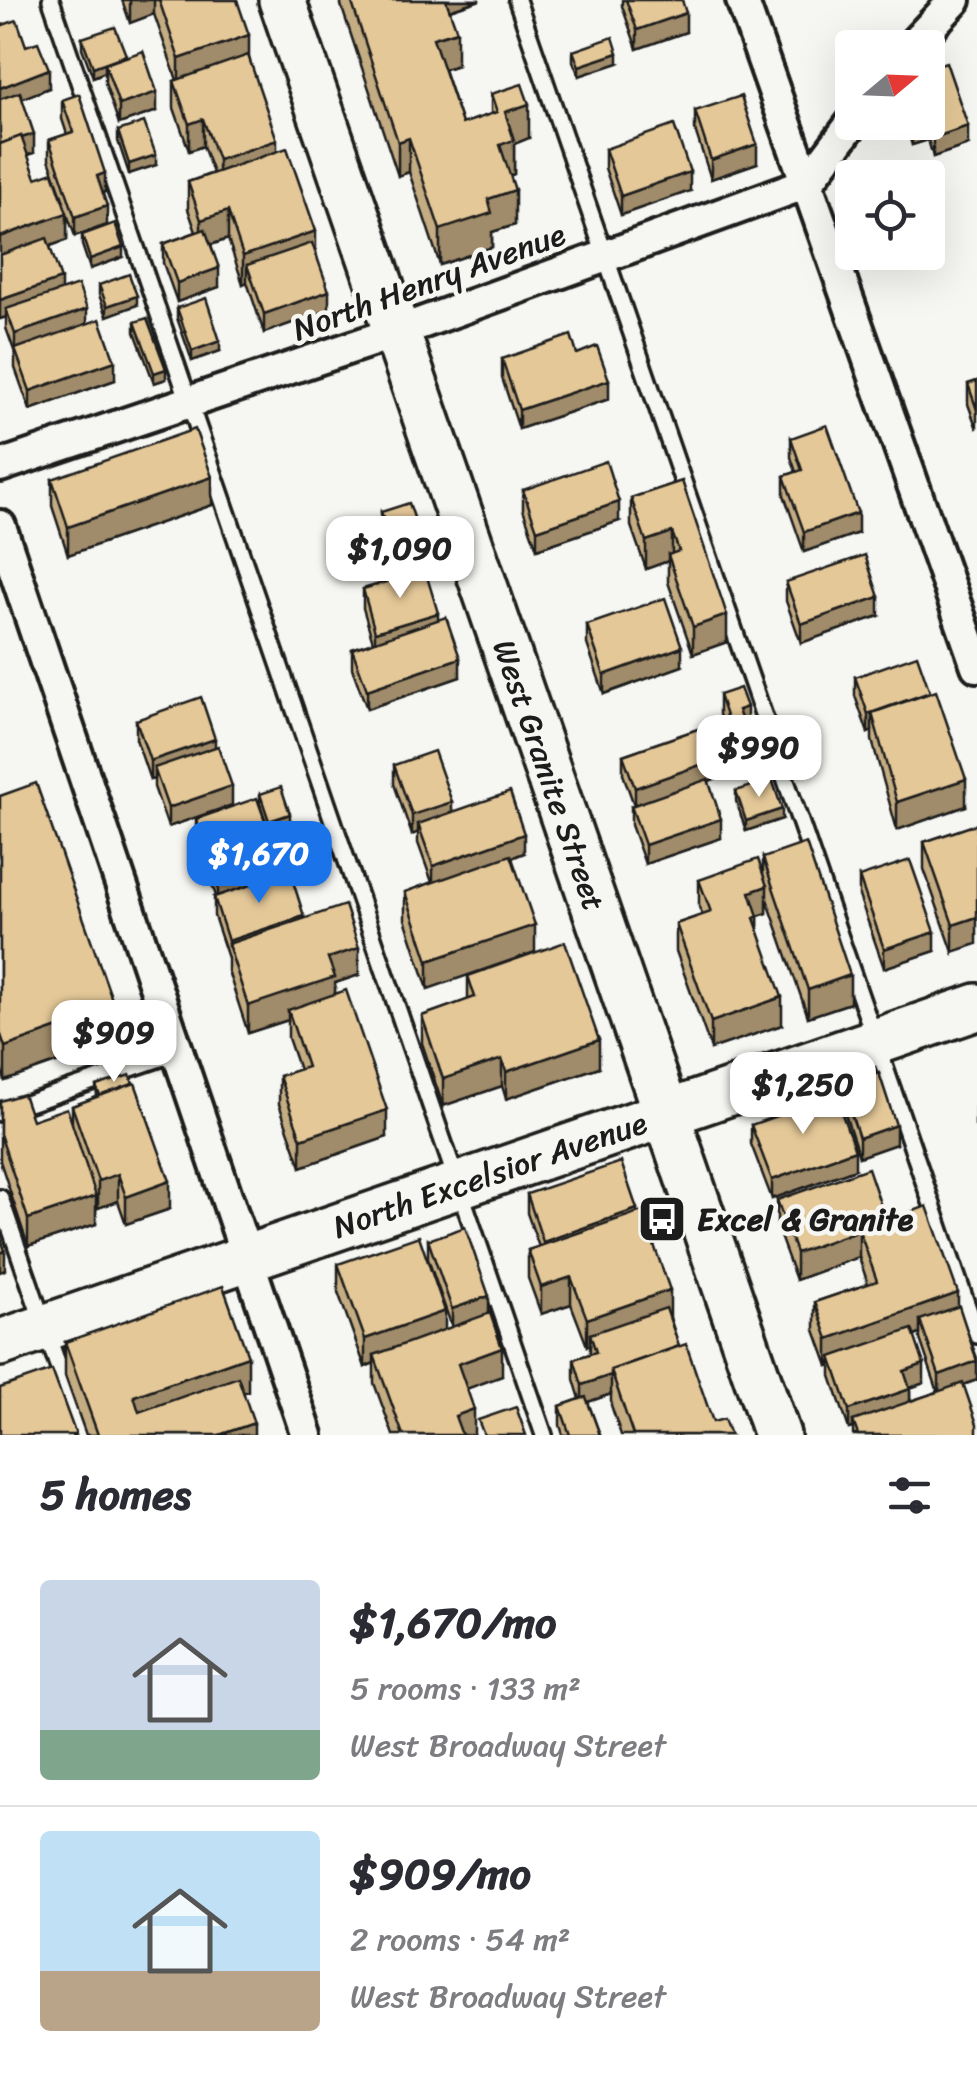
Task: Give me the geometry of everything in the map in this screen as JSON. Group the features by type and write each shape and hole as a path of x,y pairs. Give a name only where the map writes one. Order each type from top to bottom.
{"street":[{"name":"West Granite Street","path":"282,0 777,1435"},
{"path":"742,0 977,666"},
{"path":"925,30 947,4"},
{"path":"807,183 839,140"},
{"name":"North Henry Avenue","path":"0,466 394,333 807,183"},
{"path":"0,526 307,1435"},
{"name":"North Excelsior Avenue","path":"0,1343 977,1007"}],"lane":[{"path":"51,0 544,1435"},
{"path":"516,0 977,1336"},
{"path":"0,1114 178,1052"},
{"path":"0,1198 82,1435"}],"building":[{"path":"159,0 237,0 249,35 179,59"},
{"path":"351,0 446,0 457,31 433,38 462,124 497,112 491,94 522,84 529,104 505,112 514,140 500,145 515,190 488,199 492,213 440,230 409,138 398,142"},
{"path":"626,0 682,0 686,13 637,30"},
{"path":"17,20 26,46 38,42 49,69 0,88 0,26"},
{"path":"115,27 126,55 93,67 82,38"},
{"path":"613,37 618,53 579,66 573,51"},
{"path":"143,51 157,92 119,105 105,64"},
{"path":"248,55 277,140 218,160 203,119 189,124 174,81"},
{"path":"945,62 968,126 945,134"},
{"path":"20,92 34,134 0,144 0,99"},
{"path":"79,94 105,173 97,176 107,206 75,217 49,140 73,132 62,100"},
{"path":"741,96 757,144 711,160 695,111"},
{"path":"144,122 156,155 129,164 118,131"},
{"path":"674,125 690,172 621,196 605,149"},
{"path":"21,136 36,178 53,172 67,213 0,237 0,144"},
{"path":"287,148 316,231 243,256 228,211 201,220 188,182"},
{"path":"115,223 123,247 90,259 82,235"},
{"path":"205,229 219,268 177,283 163,244"},
{"path":"47,238 61,279 0,300 0,255"},
{"path":"312,243 329,291 264,314 247,265"},
{"path":"129,274 137,296 107,306 99,285"},
{"path":"78,285 87,309 15,334 6,309"},
{"path":"206,298 220,341 192,351 177,308"},
{"path":"147,318 166,369 154,373 135,322"},
{"path":"100,319 115,361 30,391 15,349"},
{"path":"571,335 577,354 597,346 609,380 519,410 502,359"},
{"path":"977,381 977,410 968,384"},
{"path":"827,425 858,513 804,532 784,476 802,470 791,438"},
{"path":"195,429 212,477 68,527 52,479"},
{"path":"606,461 619,502 537,530 523,490"},
{"path":"682,481 727,615 693,627 668,555 679,551 672,532 646,541 631,498"},
{"path":"409,503 427,555 399,565 381,512"},
{"path":"865,555 879,597 801,624 786,582"},
{"path":"425,570 438,613 375,632 363,589"},
{"path":"665,598 682,647 604,675 587,625"},
{"path":"446,617 460,658 367,690 352,649"},
{"path":"917,655 930,692 868,714 855,677"},
{"path":"740,688 747,707 738,710 751,747 635,788 623,755 727,719 719,695"},
{"path":"936,691 966,779 897,802 872,713"},
{"path":"201,697 215,739 150,761 136,720"},
{"path":"218,746 232,786 168,808 154,768"},
{"path":"434,751 452,802 412,815 394,765"},
{"path":"708,779 721,819 645,845 631,806"},
{"path":"772,779 782,809 746,821 736,791"},
{"path":"36,783 115,1008 5,1047 0,1032 0,796"},
{"path":"281,787 290,814 269,821 260,794"},
{"path":"510,792 524,834 433,866 418,824"},
{"path":"257,798 279,860 218,881 196,819"},
{"path":"977,824 977,917 953,925 924,842"},
{"path":"806,843 850,975 808,990 763,858"},
{"path":"511,855 535,925 428,961 405,892"},
{"path":"758,859 767,886 750,892 758,916 754,918 782,997 711,1022 676,924 711,912 699,880"},
{"path":"910,860 935,932 884,949 859,877"},
{"path":"290,872 304,916 228,941 214,897"},
{"path":"345,905 359,948 328,958 335,977 248,1006 228,944"},
{"path":"565,942 599,1040 506,1072 502,1059 443,1079 422,1016 475,997 468,976"},
{"path":"346,990 387,1110 301,1139 279,1076 307,1067 288,1010"},
{"path":"879,1073 896,1125 859,1138 842,1086"},
{"path":"130,1075 133,1084 100,1096 96,1086"},
{"path":"135,1083 170,1181 126,1197 118,1174 98,1181 72,1106"},
{"path":"23,1094 32,1120 67,1108 96,1196 28,1219 0,1134 0,1101"},
{"path":"835,1095 855,1150 772,1180 751,1125"},
{"path":"621,1162 637,1209 543,1242 527,1194"},
{"path":"868,1168 886,1221 927,1206 958,1293 828,1339 815,1302 877,1281 859,1230 796,1253 777,1200"},
{"path":"642,1211 670,1290 587,1319 571,1277 541,1287 528,1250"},
{"path":"465,1227 489,1296 452,1309 428,1240"},
{"path":"419,1236 445,1311 365,1339 338,1264"},
{"path":"223,1286 248,1356 134,1396 139,1412 238,1377 254,1423 219,1435 98,1435 65,1342"},
{"path":"959,1306 977,1361 939,1375 920,1320"},
{"path":"666,1308 679,1346 611,1370 611,1375 582,1385 574,1359 596,1352 590,1334"},
{"path":"490,1313 502,1348 458,1364 474,1409 455,1416 462,1435 403,1435 374,1355"},
{"path":"912,1329 924,1364 904,1371 910,1389 849,1410 831,1357"},
{"path":"686,1344 713,1422 724,1419 730,1435 633,1435 611,1370"},
{"path":"52,1370 76,1435 0,1435 0,1388"},
{"path":"963,1383 977,1435 858,1435 853,1421"},
{"path":"586,1397 600,1435 570,1435 560,1406"},
{"path":"516,1407 526,1435 484,1435 478,1420"}],"place":[{"name":"Excel & Granite","path":"662,1219"}]}
